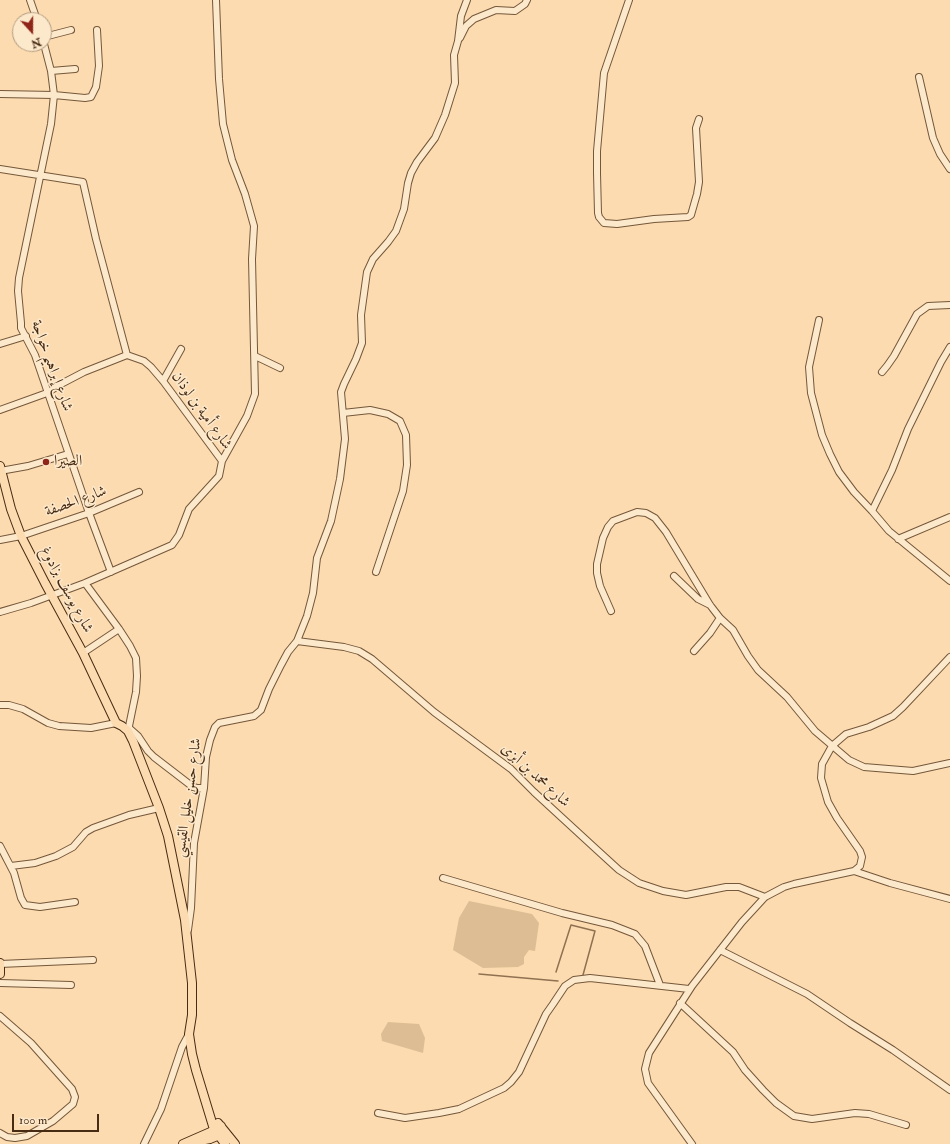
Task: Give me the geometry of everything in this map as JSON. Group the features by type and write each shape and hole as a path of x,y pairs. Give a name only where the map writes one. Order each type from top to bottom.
{"main road":[{"name":"شارع يوسف بزادوغ","path":"0,469 11,509 21,536 51,596 84,653 116,723"},
{"path":"116,723 128,729"},
{"name":"شارع حسن خليل القيسي","path":"128,729 159,808 168,836 185,920 192,984 192,1015 190,1034 196,1070 210,1113 220,1131"},
{"path":"0,964 0,974"},
{"path":"186,1143 220,1131"},
{"path":"220,1131 225,1144"},
{"path":"220,1131 235,1144"}],"street":[{"path":"30,0 34,12"},
{"path":"216,0 219,80 224,124 232,160 245,194 254,226 252,258 255,356 254,399 247,416 222,461"},
{"name":"شارع حسن خليل القيسي","path":"186,937 191,908 194,843 204,788 207,750 215,727 220,723 251,717 259,713 280,665 297,641 311,603 317,558 331,521 337,497 344,449 342,388 362,343 361,315 367,272 373,259 396,231 404,209 411,173 417,162 435,138 442,122 455,83 454,55 458,41 461,16 467,0"},
{"path":"458,41 466,26 474,19 496,10 515,11 525,4 527,0"},
{"path":"629,0 604,73 597,151 598,213 599,217 604,223 617,224 654,219 688,217 691,215 699,182 696,128 699,119"},
{"path":"52,35 71,30"},
{"path":"0,94 91,97 96,87 99,66 97,30"},
{"name":"شارع إبراهيم خواجة","path":"46,52 51,71 54,95 50,124 18,278 21,328 34,351 68,454 111,572"},
{"path":"51,71 74,69"},
{"path":"919,78 933,138 950,169"},
{"path":"0,169 83,182 97,244 127,356 84,372 47,393 0,410"},
{"path":"882,372 894,356 917,314 928,306 950,305"},
{"path":"819,320 809,367 811,393 814,409 830,454 854,492 889,532 950,581"},
{"path":"0,344 26,336"},
{"path":"872,511 892,470 908,429 950,347"},
{"path":"163,381 181,349"},
{"name":"شارع أمية بن لوذان","path":"0,612 51,596 85,583 172,545 179,535 189,509 218,476 222,461 163,381 148,364 139,359 127,356"},
{"path":"255,356 280,368"},
{"path":"343,413 370,410 388,414 400,421 406,436 406,465 403,491 376,572"},
{"path":"0,469 28,466 68,454"},
{"name":"شارع الحصفة","path":"0,540 21,536 89,513 139,492"},
{"path":"611,612 600,586 597,573 597,564 601,546 608,527 613,521 637,512 646,513 658,522 671,540 710,605 720,618 733,630 748,656 762,675 787,697 815,731 848,760 864,767 913,771 950,763"},
{"path":"898,539 950,517"},
{"path":"674,576 701,602 710,605"},
{"path":"85,583 134,652 137,666 136,692 128,729 138,736 154,757 193,786 197,788 204,788"},
{"path":"694,651 710,633 720,618"},
{"path":"84,653 119,629"},
{"name":"شارع محمد بن أبزى","path":"297,641 344,647 359,651 372,658 434,712 512,769 534,792 590,844 620,870 639,883 663,891 686,895 726,887 739,887 765,897"},
{"path":"692,1144 647,1081 645,1069 649,1054 690,989 742,922 765,897 784,887 854,871 860,866 860,851 837,818 828,802 821,778 822,764 832,746 846,734 893,716 950,657"},
{"path":"0,704 23,709 48,723 59,726 91,728 116,723"},
{"path":"11,866 35,863 56,856 73,847 85,833 93,828 129,815 159,808"},
{"path":"0,846 11,866 18,884 21,898 25,905 40,907 75,902"},
{"path":"854,871 950,900"},
{"path":"442,878 562,913 612,925 630,932 640,938 645,946 660,985"},
{"path":"720,950 807,994 893,1050 950,1090"},
{"path":"0,964 93,960"},
{"path":"378,1113 405,1118 460,1109 504,1088 517,1076 546,1014 566,986 574,980 590,978 690,989"},
{"path":"0,983 71,985"},
{"path":"680,1003 733,1052 745,1070 776,1103 794,1116 812,1119 855,1113 869,1114 906,1125"},
{"path":"0,1016 32,1043 72,1089 75,1097 73,1104 53,1121 27,1136 15,1138 7,1137 0,1133"},
{"path":"144,1144 161,1109 180,1052 190,1034"}],"shaded area":[{"path":"469,901 532,914 539,923 535,951 529,950 524,957 524,964 518,967 483,968 453,950 459,918"},
{"path":"388,1022 419,1024 425,1038 423,1053 382,1041 381,1034"}],"waterway":[{"path":"556,972 571,925 595,931 583,975"},
{"path":"479,974 558,981"}],"place":[{"name":"الصيرا","path":"46,462"}]}
